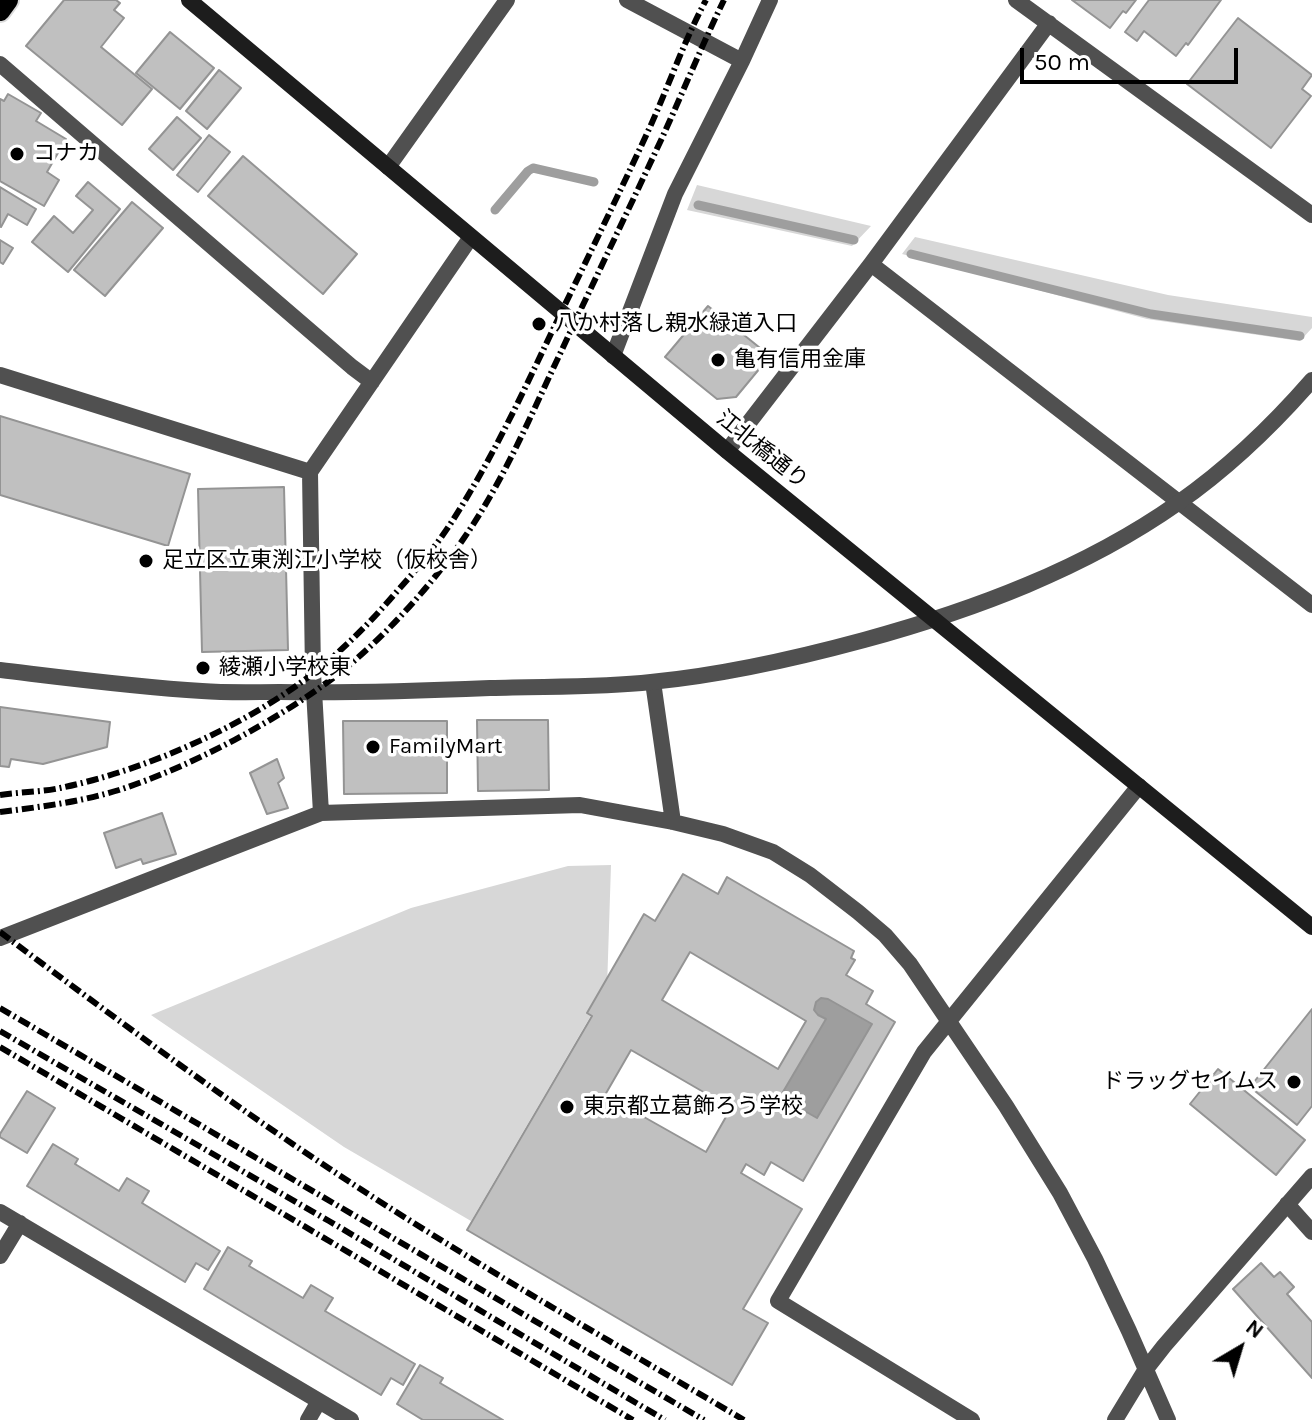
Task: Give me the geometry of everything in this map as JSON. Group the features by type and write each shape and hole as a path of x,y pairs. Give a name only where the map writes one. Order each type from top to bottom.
{"main road":[{"path":"0,11 8,0"},
{"name":"江北橋通り","path":"189,0 727,451 1312,927"}],"street":[{"path":"388,167 507,0"},
{"path":"627,0 742,61"},
{"path":"613,356 675,194 770,0"},
{"path":"1016,0 1312,215"},
{"path":"727,451 871,264 1049,23"},
{"path":"0,64 372,382"},
{"path":"321,813 314,693 310,472 471,237"},
{"path":"871,264 1312,605"},
{"path":"0,375 310,472"},
{"path":"0,670 204,692 314,693 599,686 653,682 757,667 934,620 1035,581 1100,550 1141,528 1223,468 1260,436 1312,380"},
{"path":"653,682 673,822"},
{"path":"972,1420 778,1301 924,1052 1139,786"},
{"path":"0,938 321,813 580,805 723,834 773,852 810,875 858,912 885,935 910,964 1006,1106 1060,1193 1095,1259 1168,1420"},
{"path":"1115,1420 1146,1369 1312,1176"},
{"path":"1287,1204 1312,1232"},
{"path":"0,1212 351,1420"},
{"path":"0,1256 20,1223"},
{"path":"308,1420 319,1401"}],"shaded area":[{"path":"697,185 871,226 852,246 687,210"},
{"path":"915,237 1168,295 1312,317 1312,328 1300,341 1147,319 902,254"},
{"path":"611,865 607,988 471,1221 344,1147 151,1015 411,908 568,866"},
{"path":"821,998 872,1024 817,1118 780,1097 818,1015 814,1010"}],"building":[{"path":"64,0 116,0 120,3 114,10 124,18 101,47 152,89 122,125 26,46"},
{"path":"1072,0 1136,0 1110,28"},
{"path":"1149,0 1221,0 1188,45 1186,43 1176,56 1144,31 1137,41 1125,32"},
{"path":"1238,18 1312,75 1302,89 1311,96 1271,148 1187,84"},
{"path":"170,32 214,68 180,109 136,73"},
{"path":"219,70 241,88 207,129 186,111"},
{"path":"8,94 41,113 36,121 66,139 47,172 59,180 44,206 0,181 0,99 4,101"},
{"path":"177,117 201,138 173,170 149,149"},
{"path":"209,135 230,152 198,192 177,175"},
{"path":"243,156 357,254 323,294 208,196"},
{"path":"88,182 120,209 68,272 32,242 54,216 73,233 93,210 76,196"},
{"path":"0,187 36,209 27,225 8,214 0,226"},
{"path":"132,202 163,228 105,296 74,270"},
{"path":"0,240 13,248 3,264 0,262"},
{"path":"708,306 770,356 736,397 717,399 665,357"},
{"path":"0,416 190,474 168,546 0,495"},
{"path":"284,487 288,650 202,652 198,489"},
{"path":"0,707 110,722 107,747 43,764 11,759 9,767 0,766"},
{"path":"477,720 548,720 549,790 478,791"},
{"path":"343,721 447,721 447,793 344,794"},
{"path":"277,759 284,778 278,783 288,808 267,814 250,773"},
{"path":"162,813 176,854 143,864 141,859 116,868 104,833"},
{"path":"683,874 718,894 727,877 854,951 851,958 855,960 846,975 873,991 866,1004 895,1022 803,1181 771,1162 764,1175 746,1164 741,1173 802,1209 743,1309 768,1323 732,1385 467,1230 592,1016 587,1013 644,914 655,921","holes":["690,952 806,1021 778,1069 662,1000","821,998 828,999 872,1024 817,1118 780,1097 826,1019 814,1010","631,1050 731,1108 706,1152 605,1095"]},
{"path":"1312,1009 1312,1106 1297,1125 1250,1087"},
{"path":"1218,1069 1305,1140 1276,1175 1190,1104"},
{"path":"27,1091 55,1108 27,1153 0,1137 0,1134"},
{"path":"53,1144 78,1159 75,1164 119,1191 127,1178 149,1191 142,1203 220,1251 208,1270 196,1263 185,1282 27,1186"},
{"path":"228,1247 252,1261 249,1266 303,1298 311,1285 333,1298 325,1311 415,1364 403,1385 391,1378 381,1395 204,1289"},
{"path":"1261,1263 1274,1277 1280,1272 1294,1287 1287,1294 1312,1322 1312,1378 1233,1289"},
{"path":"420,1365 443,1378 440,1383 503,1420 423,1420 397,1404"}],"waterway":[{"path":"495,210 533,168 594,182"},
{"path":"698,205 854,240"},
{"path":"911,254 1151,314 1300,336"}],"railway":[{"path":"0,795 53,789 94,780 165,756 235,723 269,704 327,662 391,599 445,532 495,448 627,175 706,0"},
{"path":"0,812 60,804 119,790 203,756 260,726 337,675 405,611 464,538 504,472 724,0"},
{"path":"0,932 204,1082 330,1169 483,1266 744,1420"},
{"path":"0,1008 704,1420"},
{"path":"0,1031 665,1420"},
{"path":"0,1047 633,1420"}],"place":[{"name":"コナカ","path":"17,154"},
{"name":"八か村落し親水緑道入口","path":"539,324"},
{"name":"亀有信用金庫","path":"718,360"},
{"name":"足立区立東渕江小学校（仮校舎）","path":"146,561"},
{"name":"綾瀬小学校東","path":"203,668"},
{"name":"FamilyMart","path":"373,747"},
{"name":"ドラッグセイムス","path":"1294,1082"},
{"name":"東京都立葛飾ろう学校","path":"567,1107"}]}
